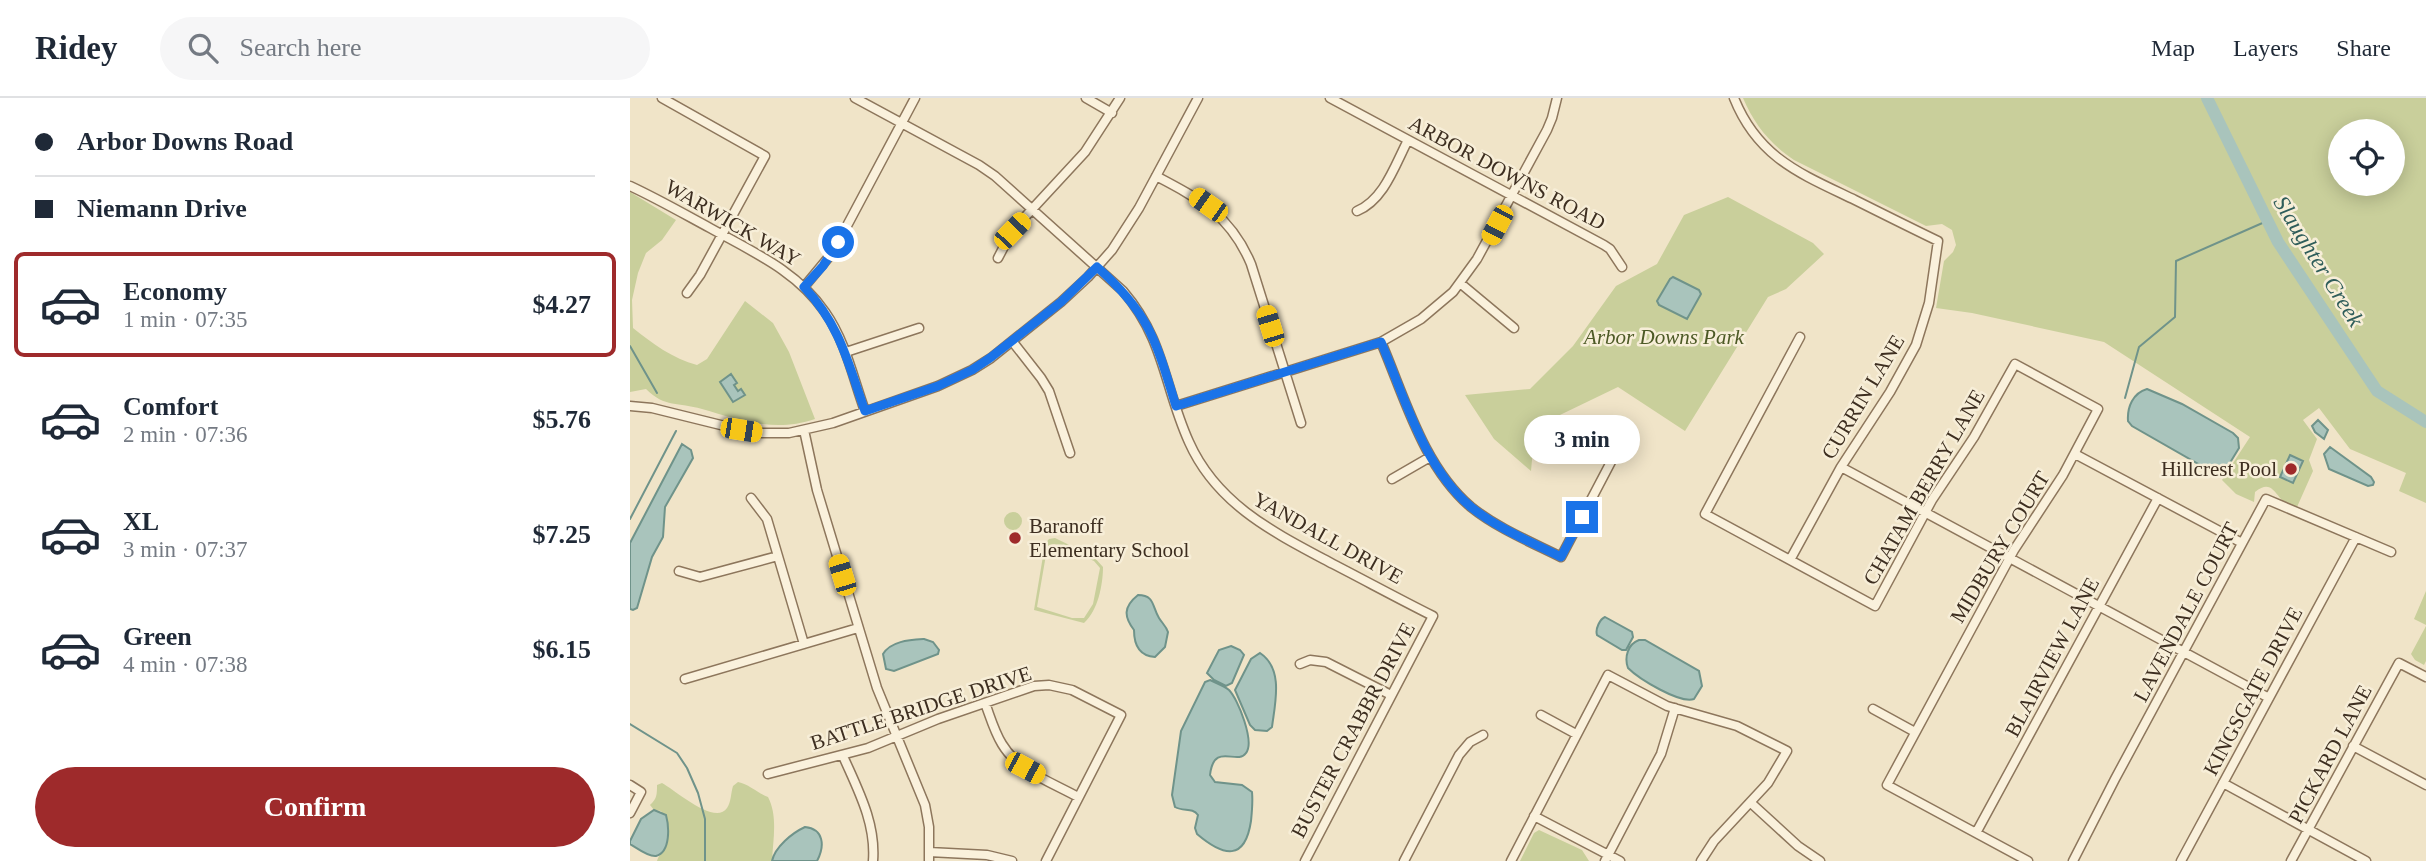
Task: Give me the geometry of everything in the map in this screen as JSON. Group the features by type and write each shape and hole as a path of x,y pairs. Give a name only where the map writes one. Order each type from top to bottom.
{"street":[{"path":"662,98 765,156 700,275 687,293"},
{"name":"YANDALL DRIVE","path":"855,98 995,176 1123,291 1146,322 1157,344 1188,441 1222,493 1274,533 1433,616"},
{"path":"804,287 833,252 915,98"},
{"path":"1086,98 1112,113"},
{"path":"998,258 1007,239 1085,152 1121,98"},
{"path":"630,406 652,408 761,433 804,430 833,423 956,378 1012,341 1072,293 1097,267 1123,234 1198,98"},
{"name":"ARBOR DOWNS ROAD","path":"1330,98 1604,244 1622,267"},
{"path":"1176,406 1381,342 1427,315 1460,283 1482,252 1552,118 1557,98"},
{"name":"CURRIN LANE","path":"1734,98 1749,128 1769,152 1796,172 1938,241 1929,303 1916,345 1890,392 1841,467 1790,560"},
{"path":"1357,211 1378,197 1408,140"},
{"path":"1156,176 1201,200 1233,230 1251,264 1301,423"},
{"name":"WARWICK WAY","path":"630,186 769,260 804,287 826,313 846,352 865,411"},
{"path":"1460,283 1514,328"},
{"path":"846,352 919,328"},
{"name":"CHATAM BERRY LANE","path":"1800,337 1705,514 1875,606 1925,512 1974,437 2015,364"},
{"path":"1012,341 1049,391 1070,453"},
{"path":"1381,342 1430,457 1454,489 1473,508 1561,557 1613,458"},
{"name":"MIDBURY COURT","path":"1976,833 1887,785 2010,558 2075,454 2098,410 2015,364"},
{"path":"804,430 817,490 877,688 925,805 929,827 929,857 987,855 1012,861"},
{"path":"2075,454 2242,543"},
{"path":"1392,479 1430,457"},
{"path":"1841,467 2269,698"},
{"path":"751,498 767,519 804,643"},
{"name":"BLAIRVIEW LANE","path":"1976,833 2158,498"},
{"name":"LAVENDALE COURT","path":"2073,861 2266,499 2391,552"},
{"name":"KINGSGATE DRIVE","path":"2181,861 2356,537"},
{"path":"679,571 700,577 778,556"},
{"name":"BUSTER CRABBR DRIVE","path":"1304,861 1433,616"},
{"path":"685,679 858,628"},
{"path":"1300,664 1310,660 1326,662 1391,695"},
{"name":"PICKARD LANE","path":"2291,861 2399,663 2426,677"},
{"path":"1511,861 1608,675 1660,702 1737,726 1787,751 1773,776 1714,841 1701,861"},
{"name":"BATTLE BRIDGE DRIVE","path":"768,774 843,756 1022,689 1049,685 1072,690 1121,715 1078,797"},
{"path":"985,703 1001,742 1011,757 1025,768 1078,797 1046,861"},
{"path":"1607,858 1661,754 1675,708"},
{"path":"1873,709 1915,732"},
{"path":"1541,715 1576,734"},
{"path":"1404,861 1459,755 1470,742 1483,735"},
{"path":"2353,746 2426,785"},
{"path":"843,756 871,824 874,839 873,861"},
{"path":"2223,783 2366,861"},
{"path":"630,785 641,792 630,813"},
{"path":"1751,803 1798,846 1821,861"},
{"path":"1534,816 1607,858 1620,861"},
{"path":"1976,833 2028,861"}],"green space":[{"path":"1743,98 2426,98 2426,503 2399,491 2406,473 2350,449 2319,408 2303,420 2317,439 2309,460 2313,471 2297,507 2288,504 2267,487 2255,492 2254,502 2236,494 2222,480 2250,437 2104,342 1972,313 1936,308 1944,261 1956,245 1952,230 1942,224 1926,226 1794,160 1770,140"},
{"path":"630,192 676,220 662,240 646,253 638,273 632,300 633,328 671,355 697,365 707,359 745,301 773,323 789,352 815,419 786,425 758,423 666,402 646,389 630,392"},
{"name":"Arbor Downs Park","path":"1728,197 1813,243 1824,254 1786,289 1768,297 1685,431 1618,387 1535,427 1531,471 1494,439 1465,395 1530,389 1573,346 1616,286 1657,264 1684,215"},
{"path":"1013,512 1019,515 1022,521 1019,527 1013,530 1007,527 1004,521 1007,515"},
{"path":"1055,538 1094,557 1103,567 1099,597 1093,612 1084,623 1034,610 1045,544 1049,539","holes":["1055,544 1094,561 1100,568 1093,604 1084,618 1072,618 1037,607 1049,545"]},
{"path":"2426,591 2426,625 2414,619"},
{"path":"2426,626 2426,661 2424,665 2411,654"},
{"path":"738,782 768,797 774,820 772,861 657,861 666,846 668,826 661,811 654,810 650,805 656,796 657,785 662,783 695,805 714,813 727,808 733,786"},
{"path":"1539,830 1582,850 1589,861 1520,861 1534,833"}],"water":[{"path":"1673,277 1699,290 1701,294 1687,319 1659,305 1657,301"},
{"path":"731,374 737,383 734,385 738,391 741,389 745,395 733,402 720,382"},
{"path":"2147,389 2182,404 2233,433 2238,438 2239,448 2228,466 2215,472 2209,470 2132,426 2128,421 2130,406 2138,394"},
{"path":"2318,420 2328,430 2324,439 2312,426"},
{"path":"682,444 691,450 693,458 665,507 663,537 652,557 637,608 633,610 630,609 630,543"},
{"path":"2330,447 2371,477 2373,485 2368,486 2329,469 2324,454"},
{"name":"Hillcrest Pool","path":"2290,455 2303,461 2293,483 2280,477"},
{"path":"1138,595 1150,599 1168,632 1165,647 1155,657 1141,652 1138,648 1134,630 1128,621 1128,608"},
{"path":"1605,617 1632,632 1633,637 1626,650 1597,635 1598,624"},
{"path":"924,639 933,642 939,650 938,654 894,671 886,669 883,654 891,646"},
{"path":"1639,640 1645,640 1699,671 1702,686 1694,699 1688,700 1670,694 1628,668 1628,651"},
{"path":"1231,646 1244,655 1232,683 1226,686 1207,673 1219,650"},
{"path":"1260,653 1272,668 1276,687 1272,727 1267,731 1255,730 1250,725 1235,690 1251,659"},
{"path":"1210,680 1233,695 1247,731 1246,753 1237,757 1216,759 1210,775 1215,782 1242,785 1252,792 1248,834 1244,843 1232,851 1224,851 1197,834 1195,828 1198,815 1193,811 1175,807 1172,795 1181,731 1205,682"},
{"path":"654,810 666,815 668,832 667,844 661,854 656,856 646,854 630,844 641,819"},
{"path":"805,827 816,831 821,839 817,861 772,861 785,841"}],"waterway":[{"name":"Slaughter Creek","path":"2207,98 2278,242 2377,391 2426,422"},
{"path":"2125,398 2139,347 2175,317 2176,261 2267,221"},
{"path":"630,346 657,393"},
{"path":"630,519 676,431"},
{"path":"630,724 677,753 687,768 705,819 705,861"}],"place":[{"name":"Hillcrest Pool","path":"2291,469"},
{"name":"Baranoff Elementary School","path":"1015,538"}],"route":[{"path":"838,242 828,260 804,287 816,299 834,327 846,352 865,411 938,386 972,370 1061,302 1097,267 1123,291 1146,322 1157,344 1176,406 1381,342 1430,457 1445,479 1473,508 1561,557 1582,517"}]}
